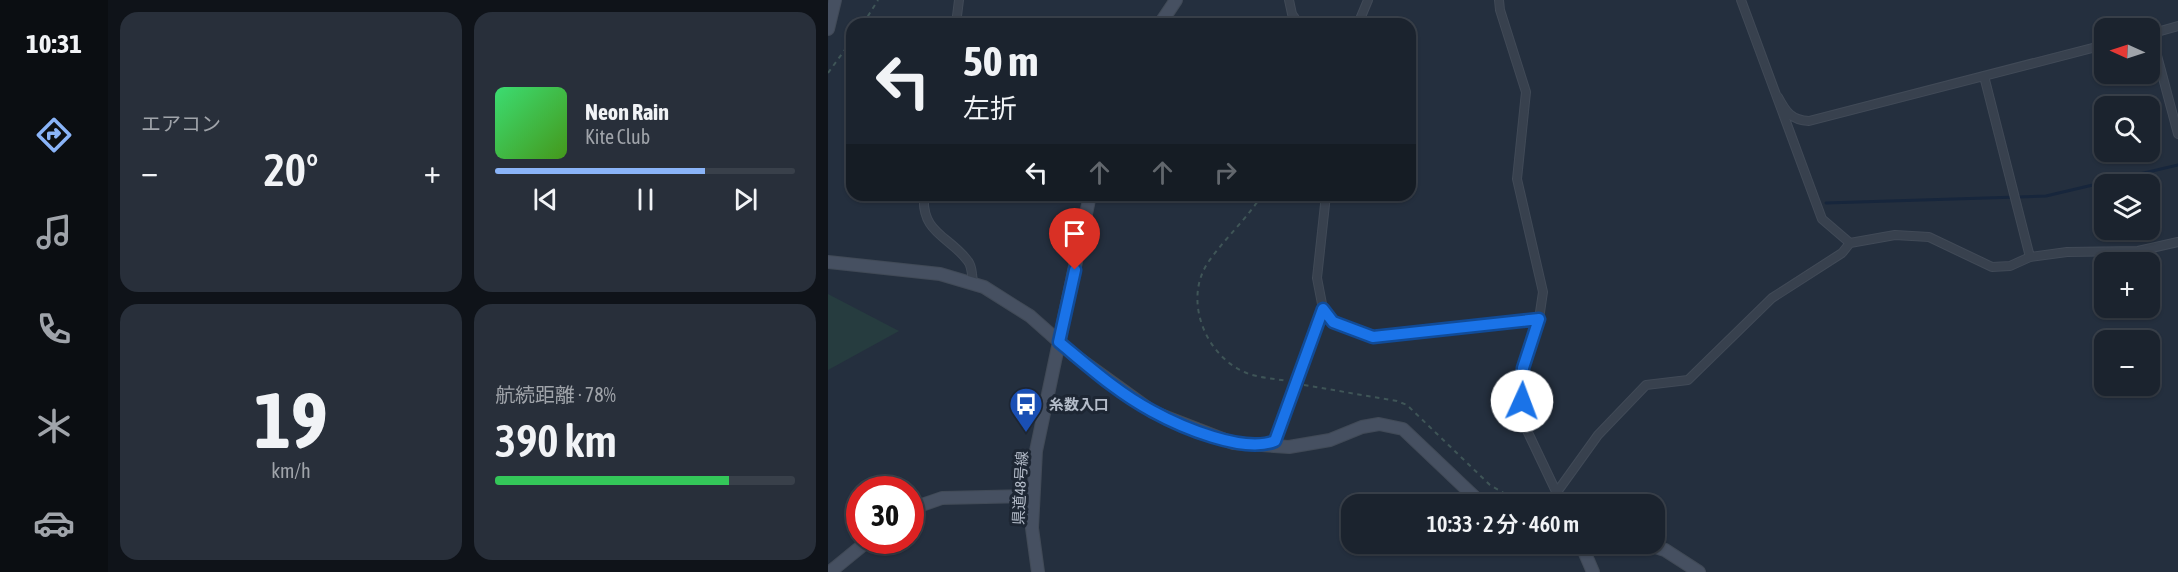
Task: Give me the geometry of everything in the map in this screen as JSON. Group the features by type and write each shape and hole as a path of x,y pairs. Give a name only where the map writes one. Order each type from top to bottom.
{"street":[{"path":"828,29 835,0"},
{"path":"957,18 959,0"},
{"path":"1164,18 1176,0"},
{"path":"1289,0 1296,18"},
{"path":"1360,18 1368,0"},
{"path":"1499,0 1500,10 1526,92 1517,179 1543,292 1539,319 1523,368 1521,418 1557,492 1598,435 1646,385 1688,380 1772,298 1842,253 1850,243 1895,236 1929,237 1992,267 2010,266 2030,257 2067,252 2138,250 2178,242"},
{"path":"1741,0 1822,219 1850,243"},
{"path":"2160,30 2178,26"},
{"path":"1778,97 1788,114 1798,121 1809,121 2094,48"},
{"path":"2160,69 2178,134"},
{"path":"1984,76 2030,257"},
{"path":"924,201 925,213 930,225 969,261 973,283"},
{"name":"県道48号線","path":"1038,572 1033,546 1036,451 1089,201"},
{"path":"1325,201 1317,278 1323,309 1333,322 1373,337 1539,319"},
{"path":"828,262 940,274 973,283 1013,303 1059,342 1153,412 1233,442 1289,447 1309,445 1362,427 1390,425 1403,429 1471,494"},
{"path":"1265,445 1275,441 1323,309"},
{"path":"924,504 942,498 1033,496"},
{"path":"1665,550 1699,572"},
{"path":"831,572 852,554"},
{"path":"1584,554 1593,572"}],"path":[{"path":"867,18 878,0"},
{"path":"828,73 846,48"},
{"path":"1257,201 1206,265 1200,283 1200,322 1206,338 1226,361 1258,377 1397,401 1407,405 1490,485 1506,494"}],"green space":[{"path":"828,294 899,331 828,370"}],"waterway":[{"path":"1826,203 2046,196 2178,165"}],"place":[{"name":"糸数入口","path":"1026,433"}],"route":[{"path":"1075,270 1059,342 1127,396 1153,412 1212,436 1233,442 1265,445 1275,441 1323,309 1333,322 1373,337 1539,319 1523,368 1522,401"}]}
